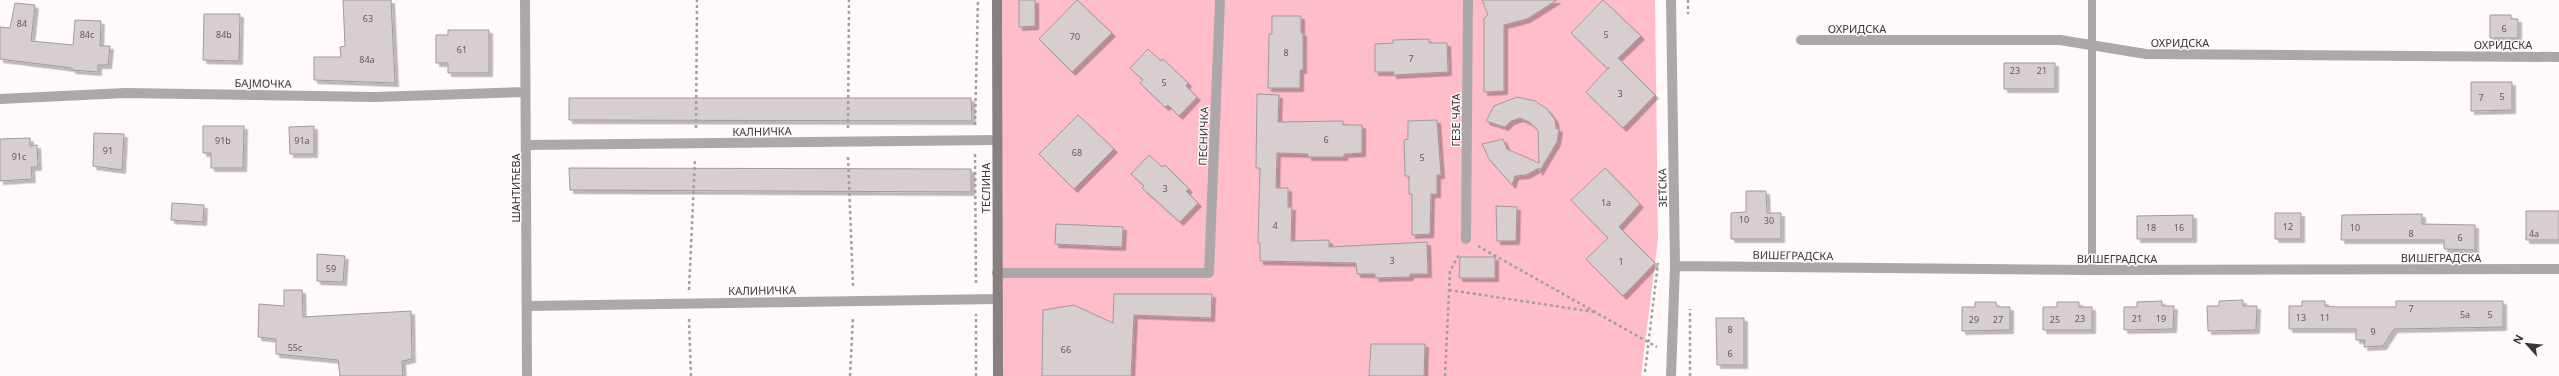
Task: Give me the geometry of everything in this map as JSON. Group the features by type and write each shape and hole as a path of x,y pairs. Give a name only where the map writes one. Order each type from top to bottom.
{"street":[{"name":"ШАНТИЋЕВА","path":"525,0 528,306 527,376"},
{"name":"ТЕСЛИНА","path":"997,0 998,376"},
{"name":"ПЕСНИЧКА","path":"997,273 1209,273 1220,0"},
{"name":"ГЕЗЕ ЧАТА","path":"1466,239 1468,0"},
{"name":"ЗЕТСКА","path":"1671,0 1675,266 1671,376"},
{"name":"ОХРИДСКА","path":"1801,40 2060,40 2146,54 2559,57"},
{"name":"БАЈМОЧКА","path":"0,99 126,93 375,97 525,92"},
{"name":"КАЛНИЧКА","path":"527,145 997,140"},
{"name":"ВИШЕГРАДСКА","path":"1675,266 2092,270 2559,269"},
{"name":"КАЛИНИЧКА","path":"528,306 997,299"}],"lane":[{"path":"2092,0 2092,270"}],"path":[{"path":"691,376 688,303 695,143 697,0"},
{"path":"849,0 848,142 854,301 850,376"},
{"path":"1445,376 1450,271 1466,239 1672,355"},
{"path":"1449,290 1596,313"},
{"path":"976,299 976,376"}],"shaded area":[{"path":"1001,0 1655,0 1658,239 1641,376 1002,376"}],"building":[{"path":"343,0 391,0 395,83 314,80 314,57 341,57 340,47 345,46"},
{"path":"1019,0 1035,0 1035,26 1019,27"},
{"path":"1077,0 1112,33 1072,72 1039,39"},
{"path":"1482,0 1557,0 1527,19 1504,25 1504,91 1484,92 1484,18 1488,15"},
{"path":"1603,0 1641,36 1618,58 1655,95 1623,128 1586,92 1608,69 1571,33"},
{"path":"15,3 35,5 31,41 73,45 75,20 101,21 100,46 110,46 108,65 98,65 98,72 72,70 72,68 0,59 0,27 10,28"},
{"path":"204,14 240,14 239,61 203,60"},
{"path":"2490,15 2511,15 2511,19 2518,19 2518,38 2490,38"},
{"path":"1272,16 1301,16 1301,33 1303,33 1303,70 1300,70 1300,88 1268,88 1269,34 1272,34"},
{"path":"448,30 489,30 489,73 448,73 448,63 436,63 436,35 448,35"},
{"path":"1429,39 1429,43 1447,43 1448,72 1393,75 1394,72 1375,72 1375,44 1393,43 1393,40"},
{"path":"1148,49 1161,61 1163,59 1188,83 1186,86 1197,97 1179,116 1168,105 1165,107 1140,83 1143,80 1130,68"},
{"path":"2004,63 2055,63 2055,89 2004,89"},
{"path":"2471,82 2512,82 2512,110 2471,111"},
{"path":"1257,94 1279,95 1278,122 1343,121 1343,125 1362,125 1362,153 1344,154 1344,157 1308,157 1308,154 1277,153 1276,188 1288,188 1288,207 1292,207 1291,241 1329,240 1329,247 1427,242 1428,274 1410,274 1410,277 1375,278 1375,274 1357,274 1356,263 1260,261 1260,243 1258,243 1260,168 1256,168"},
{"path":"1517,97 1535,101 1547,109 1555,120 1556,129 1559,128 1557,142 1539,172 1539,168 1526,175 1515,176 1512,185 1489,159 1482,144 1503,139 1507,149 1539,163 1538,130 1529,122 1520,118 1511,121 1505,127 1486,121 1494,106"},
{"path":"569,98 971,98 972,121 569,120"},
{"path":"1078,115 1114,149 1074,189 1039,154"},
{"path":"1437,120 1441,175 1437,175 1437,194 1431,194 1430,234 1412,235 1412,194 1409,194 1409,176 1405,176 1404,140 1408,139 1408,121"},
{"path":"203,126 244,126 243,168 211,168 211,153 203,153"},
{"path":"314,126 314,154 290,154 289,127"},
{"path":"94,133 124,134 122,170 93,166"},
{"path":"30,138 30,146 37,145 38,167 31,167 32,179 0,181 0,139"},
{"path":"1149,155 1162,167 1165,165 1189,189 1186,191 1198,203 1180,222 1142,188 1144,186 1131,174"},
{"path":"569,168 971,169 971,192 570,190"},
{"path":"1605,168 1640,204 1619,227 1655,263 1623,296 1586,259 1608,238 1571,200"},
{"path":"1746,191 1766,191 1767,213 1781,213 1781,239 1731,239 1731,213 1746,212"},
{"path":"172,203 204,205 203,222 171,220"},
{"path":"1496,206 1517,207 1516,241 1497,241"},
{"path":"2526,211 2559,211 2559,240 2526,240"},
{"path":"2275,213 2301,213 2301,239 2275,239"},
{"path":"2422,214 2422,224 2475,225 2475,250 2444,249 2444,240 2341,240 2342,215"},
{"path":"2193,215 2193,239 2137,239 2137,216"},
{"path":"1056,224 1123,227 1122,247 1055,244"},
{"path":"317,254 345,256 343,282 317,281"},
{"path":"1460,257 1495,257 1495,278 1459,278"},
{"path":"284,290 302,290 303,317 411,311 412,359 402,361 403,376 340,376 338,360 276,354 276,339 258,337 259,304 284,306"},
{"path":"1114,294 1212,294 1211,318 1134,315 1131,376 1042,376 1043,310 1074,305 1113,323"},
{"path":"2243,300 2243,306 2257,306 2256,330 2208,331 2207,306 2219,306 2219,301"},
{"path":"2162,301 2162,306 2174,306 2173,329 2124,330 2124,307 2137,307 2137,302"},
{"path":"2302,301 2325,301 2325,306 2337,307 2396,307 2396,301 2503,301 2503,327 2394,329 2383,346 2364,347 2365,340 2356,340 2356,329 2289,329 2289,306 2302,306"},
{"path":"1975,302 1996,302 1997,307 2010,307 2010,330 1962,331 1962,307 1975,307"},
{"path":"2057,302 2079,302 2079,307 2092,307 2092,330 2043,330 2043,307 2057,307"},
{"path":"1716,318 1744,318 1744,365 1717,365"},
{"path":"1371,344 1425,344 1424,376 1369,376"}]}
